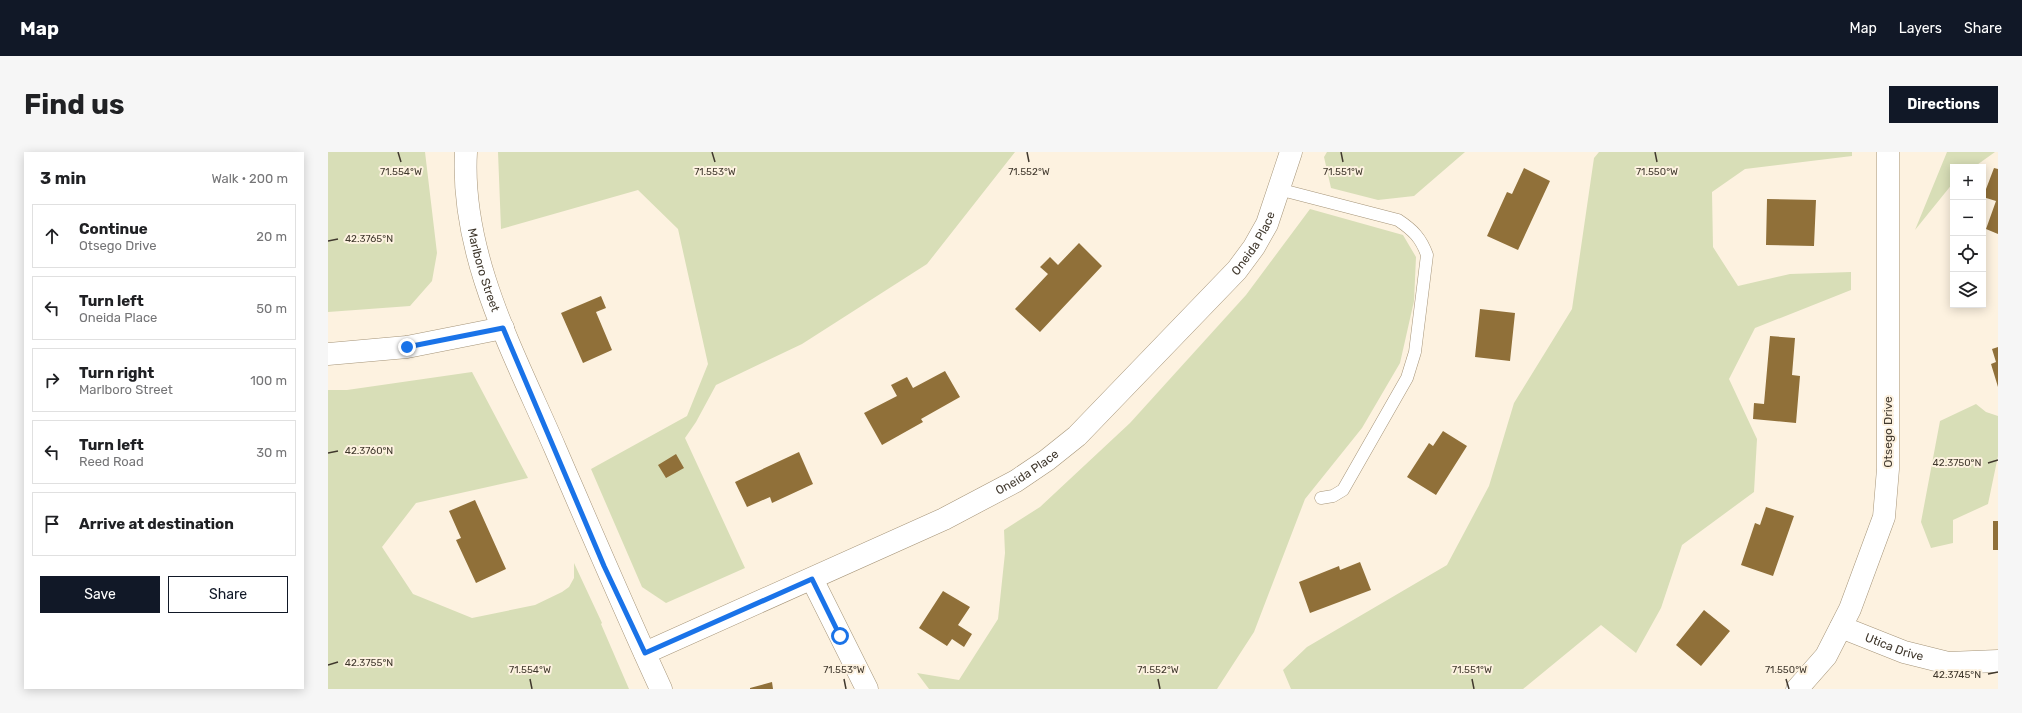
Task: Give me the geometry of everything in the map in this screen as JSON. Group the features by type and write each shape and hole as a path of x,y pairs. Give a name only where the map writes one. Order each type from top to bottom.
{"street":[{"name":"Marlboro Street","path":"466,152 472,224 479,259 503,328 604,566 661,689"},
{"name":"Oneida Place","path":"645,653 812,579 981,501 1022,477 1077,436 1237,270 1254,247 1267,224 1291,152"},
{"name":"Otsego Drive","path":"1797,689 1826,656 1856,594 1884,517 1888,469 1888,152"},
{"path":"328,354 407,347 503,328"},
{"path":"812,579 867,689"},
{"name":"Utica Drive","path":"1841,626 1904,652 1948,663 1998,660"}],"lane":[{"path":"1278,189 1398,220 1415,233 1422,241 1427,255 1415,352 1407,378 1343,490 1333,496 1321,498"}],"green space":[{"path":"328,152 425,152 437,253 432,281 410,306 328,312"},
{"path":"498,152 1015,152 927,264 802,344 716,385 696,422 685,438 745,568 666,603 642,587 591,469 687,416 708,364 678,229 638,190 501,229"},
{"path":"1327,152 1465,152 1414,196 1378,200 1331,188 1324,157"},
{"path":"1599,152 1852,152 1852,156 1745,169 1712,192 1713,247 1738,286 1790,274 1851,272 1851,290 1755,328 1729,379 1757,439 1754,492 1682,545 1661,608 1636,653 1601,625 1523,689 1291,689 1283,670 1307,647 1447,565 1489,486 1514,403 1572,309 1594,158"},
{"path":"1947,152 1995,152 1978,164 1950,164 1950,187 1915,230"},
{"path":"1310,209 1403,235 1416,257 1414,301 1400,363 1362,428 1305,499 1254,632 1217,689 929,689 917,673 959,680 998,619 1005,553 1004,530 1040,507 1130,423 1246,295"},
{"path":"472,372 528,478 416,503 382,547 413,594 472,618 535,605 562,592 569,587 574,578 574,563 602,623 601,624 629,689 328,689 328,390 347,390"},
{"path":"1976,404 1986,412 1998,416 1998,456 1988,504 1953,520 1953,543 1931,548 1921,522 1940,421"}],"building":[{"path":"1524,168 1550,181 1518,250 1487,236 1507,192 1512,194"},
{"path":"1994,168 1998,169 1998,234 1986,229 1996,201 1986,198 1986,189"},
{"path":"1767,199 1816,200 1814,246 1766,245"},
{"path":"1079,243 1102,266 1040,332 1015,309 1048,274 1040,267 1050,257 1058,265"},
{"path":"601,296 606,308 596,312 612,350 583,363 561,313"},
{"path":"1480,309 1515,313 1510,361 1475,357"},
{"path":"1770,336 1795,338 1792,375 1800,376 1796,423 1753,419 1754,403 1764,404"},
{"path":"1998,347 1998,387 1991,364 1996,362 1992,349"},
{"path":"945,371 960,397 921,419 923,422 882,445 864,413 897,396 891,385 907,377 913,388"},
{"path":"1443,431 1467,446 1436,495 1407,477 1429,443 1433,446"},
{"path":"799,452 813,484 772,503 770,497 747,507 735,482"},
{"path":"676,454 684,468 666,478 658,465"},
{"path":"475,500 506,569 476,583 456,540 461,538 449,511"},
{"path":"1766,507 1794,516 1773,576 1741,565 1755,523 1760,525"},
{"path":"1993,521 1998,521 1998,550 1993,550"},
{"path":"1360,562 1371,590 1310,613 1299,582 1339,566 1340,570"},
{"path":"943,591 970,607 958,625 972,634 964,647 952,639 947,646 919,628"},
{"path":"1704,610 1730,631 1701,666 1676,645"},
{"path":"772,682 773,689 750,689 750,688"}],"route":[{"path":"407,347 503,328 566,473 604,566 645,653 812,579 840,636"}]}
